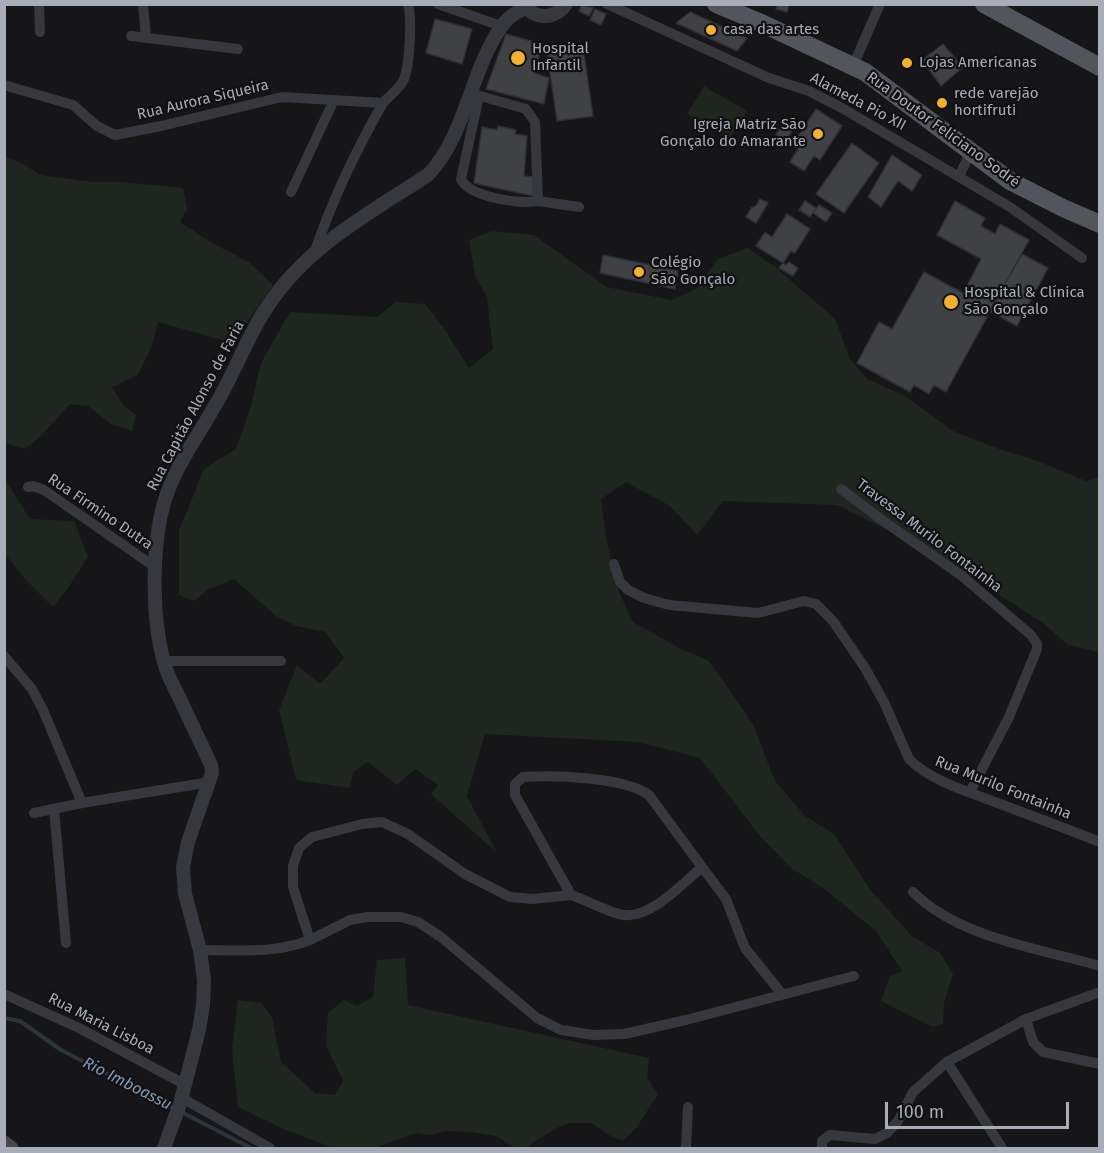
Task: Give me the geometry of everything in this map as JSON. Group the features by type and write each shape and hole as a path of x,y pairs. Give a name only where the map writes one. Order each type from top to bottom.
{"main road":[{"name":"Rua Doutor Feliciano Sodré","path":"716,4 865,72 971,152 1028,191 1100,224"},
{"path":"984,4 1100,67"},
{"path":"4,1143 11,1149"}],"street":[{"path":"39,4 40,32"},
{"path":"143,4 146,38"},
{"path":"383,103 403,81 409,50 411,16 408,4"},
{"path":"438,4 501,26"},
{"path":"525,6 540,16 548,16 555,15 566,4"},
{"name":"Alameda Pio XII","path":"607,4 770,78 809,91 842,108 1010,207 1082,258"},
{"path":"853,66 880,4"},
{"name":"Rua Capitão Alonso de Faria","path":"164,1149 182,1095 203,1005 204,980 200,950 185,894 183,867 188,842 212,773 211,765 163,661 158,627 155,567 158,527 169,489 221,396 266,308 284,284 315,251 338,233 428,175 443,156 475,95 491,44 501,26 525,6"},
{"path":"130,36 238,49"},
{"name":"Rua Aurora Siqueira","path":"4,85 43,94 73,105 97,126 115,135 282,97 383,103"},
{"path":"538,201 535,122 532,115 526,109 475,95 461,179 463,185 476,193 527,203 538,201 579,207"},
{"path":"291,192 334,100"},
{"name":"Rua Capitão Alonso de Faria","path":"315,251 330,206 345,173 383,103"},
{"path":"959,176 971,152"},
{"name":"Rua Firmino Dutra","path":"28,487 33,486 45,490 155,567"},
{"name":"Travessa Murilo Fontainha","path":"841,489 962,576 1031,635 1037,644 1014,707 970,792"},
{"name":"Rua Murilo Fontainha","path":"614,564 620,582 628,590 644,598 669,605 758,613 804,601 816,604 825,611 865,668 884,702 909,759 923,772 970,792 1098,839"},
{"path":"4,656 32,689 44,710 82,803"},
{"path":"163,661 281,661"},
{"path":"572,895 515,795 515,784 523,777 573,778 628,784 640,789 655,803 726,899 745,948 782,994"},
{"path":"34,813 210,782"},
{"path":"54,809 66,943"},
{"path":"310,940 293,887 292,866 299,848 312,837 362,824 382,822 408,834 465,874 510,897 533,899 572,895 623,916 639,914 660,903 702,867"},
{"path":"912,892 928,907 956,923 981,933 1100,966"},
{"path":"200,950 290,948 350,920 367,917 402,917 418,922 441,937 537,1018 561,1030 593,1035 624,1034 686,1020 854,976"},
{"path":"822,1149 822,1141 830,1134 875,1138 886,1133 898,1121 913,1092 947,1062 1026,1019 1100,992"},
{"name":"Rua Maria Lisboa","path":"4,994 79,1028 270,1149"},
{"path":"1026,1019 1033,1042 1043,1052 1100,1064"},
{"path":"947,1062 1002,1149"},
{"path":"686,1149 688,1107"}],"shaded area":[{"path":"704,86 747,111 730,139 687,114"},
{"path":"4,156 24,164 40,175 93,182 122,182 183,188 187,209 180,222 212,243 249,262 273,285 233,343 158,322 152,345 138,375 112,387 124,406 136,415 132,431 111,424 88,406 70,404 40,437 25,449 5,443"},
{"path":"492,231 534,235 607,287 671,300 696,289 718,259 748,248 775,267 835,319 850,359 867,379 905,396 953,431 1086,481 1099,477 1099,652 1068,645 1043,623 936,554 837,505 723,501 697,535 670,506 626,482 601,499 607,543 619,592 633,622 681,649 709,661 753,724 775,781 805,816 834,834 871,891 912,936 940,953 953,974 944,1003 943,1024 933,1027 881,1001 890,976 902,971 876,931 822,887 791,868 760,836 700,758 638,742 485,734 467,796 497,853 431,794 438,785 415,769 397,785 368,762 353,772 350,788 296,780 279,710 297,665 320,684 344,658 325,632 296,626 276,616 234,579 209,589 194,601 179,595 179,531 204,469 236,449 251,406 261,363 290,312 377,317 396,302 425,304 443,327 469,368 493,349 487,297 475,276 469,240"},
{"path":"4,478 30,519 74,521 88,557 53,607 25,579 5,554"},
{"path":"405,958 408,1005 649,1058 647,1077 658,1094 637,1127 623,1141 609,1135 592,1123 569,1123 554,1129 527,1147 514,1147 496,1136 447,1131 430,1135 416,1133 375,1148 328,1146 281,1128 238,1107 232,1048 238,1000 261,1003 272,1017 281,1062 315,1093 335,1095 343,1081 326,1045 328,1013 344,1000 357,1006 373,997 377,960"}],"building":[{"path":"582,4 593,8 589,16 579,11"},
{"path":"778,4 789,4 787,12 776,9"},
{"path":"595,9 606,14 601,25 590,20"},
{"name":"casa das artes","path":"690,12 747,38 737,51 676,23"},
{"path":"435,19 472,29 462,64 426,53"},
{"name":"Hospital Infantil","path":"506,34 542,44 535,73 549,78 544,104 486,89"},
{"path":"943,44 963,67 941,86 922,60"},
{"path":"583,47 593,116 557,121 547,52"},
{"name":"Igreja Matriz São Gonçalo do Amarante","path":"816,109 842,126 820,160 814,156 804,171 790,162 800,146 794,143"},
{"path":"782,125 792,131 783,147 779,144 777,147 771,143"},
{"path":"498,126 516,130 515,134 527,136 524,176 534,177 533,196 474,183 482,127 497,130"},
{"path":"852,143 879,163 844,213 816,194"},
{"path":"892,155 922,175 912,191 898,181 881,207 868,197"},
{"path":"760,199 768,203 756,223 746,217"},
{"path":"805,201 816,208 810,217 799,210"},
{"name":"Hospital & Clínica São Gonçalo","path":"955,201 985,218 981,226 995,234 1000,224 1029,240 946,392 934,385 929,394 914,385 910,392 857,363 879,322 892,329 924,272 963,293 981,259 937,235"},
{"path":"819,205 832,213 826,222 813,213"},
{"path":"787,214 810,229 795,253 791,251 783,263 756,246 765,232 772,237"},
{"path":"1022,254 1048,268 1017,326 990,311"},
{"name":"Colégio São Gonçalo","path":"603,255 678,271 675,289 600,273"},
{"path":"789,262 798,268 793,276 779,268 783,263 786,265"}],"waterway":[{"name":"Rio Imboassu","path":"4,1018 20,1021 61,1050 251,1148"}],"place":[{"name":"casa das artes","path":"711,30"},
{"name":"Hospital Infantil","path":"518,58"},
{"name":"Lojas Americanas","path":"907,63"},
{"name":"rede varejão hortifruti","path":"942,103"},
{"name":"Igreja Matriz São Gonçalo do Amarante","path":"818,134"},
{"name":"Colégio São Gonçalo","path":"639,272"},
{"name":"Hospital & Clínica São Gonçalo","path":"951,302"}]}
